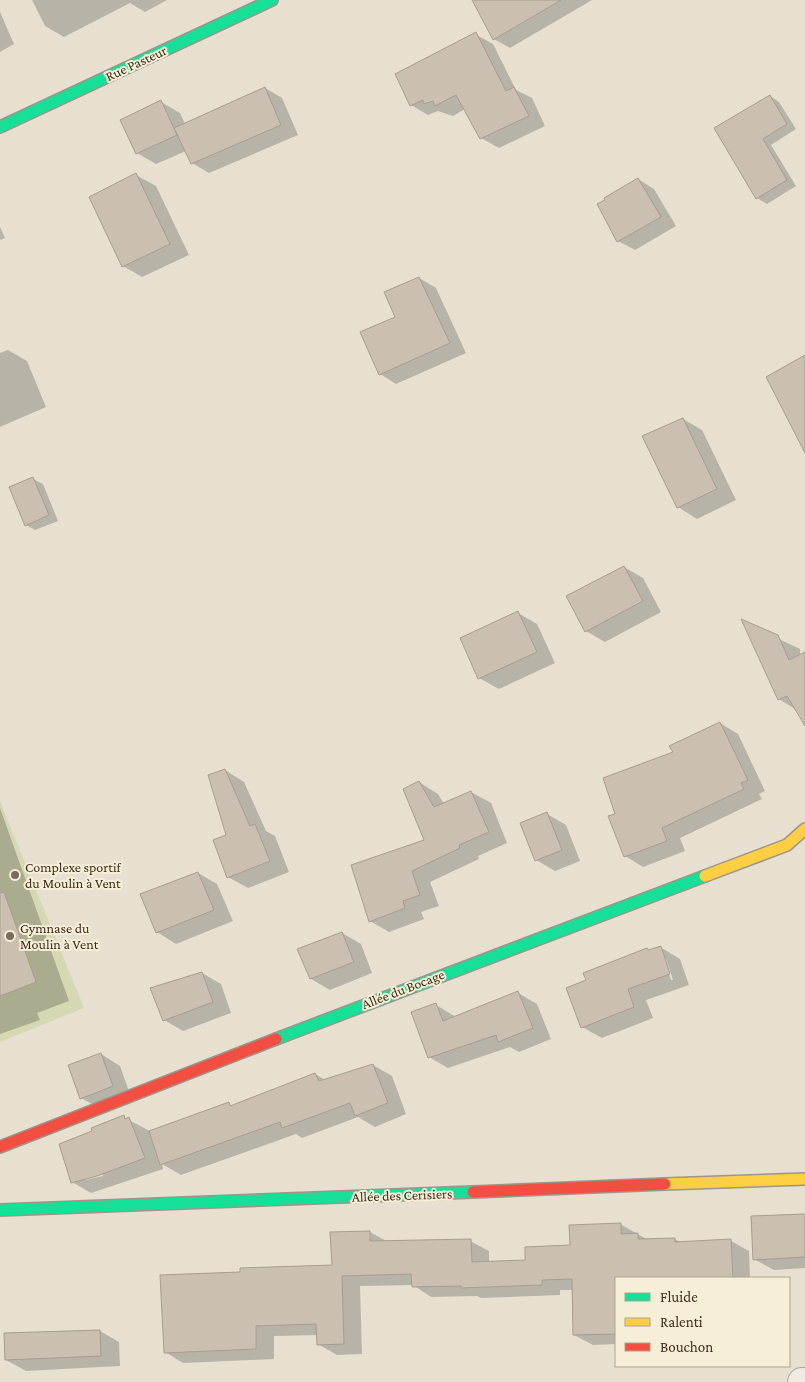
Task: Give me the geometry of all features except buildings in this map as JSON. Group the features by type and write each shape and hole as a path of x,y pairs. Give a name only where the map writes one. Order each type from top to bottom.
{"street":[{"name":"Rue Pasteur","path":"0,127 272,0"},
{"name":"Allée du Bocage","path":"0,1147 426,980 787,846 805,830"},
{"name":"Allée des Cerisiers","path":"0,1210 805,1180"}],"green space":[{"name":"Complexe sportif du Moulin à Vent","path":"0,801 84,1008 0,1042"}],"traffic: fast":[{"path":"0,127 272,0"},
{"path":"276,1039 705,876"},
{"path":"0,1210 473,1192"}],"traffic: slow":[{"path":"705,876 787,845 805,829"},
{"path":"665,1184 805,1179"}],"traffic: jam":[{"path":"0,1147 276,1039"},
{"path":"473,1192 665,1184"}],"place":[{"name":"Complexe sportif du Moulin à Vent","path":"15,875"},
{"name":"Gymnase du Moulin à Vent","path":"10,936"}]}
